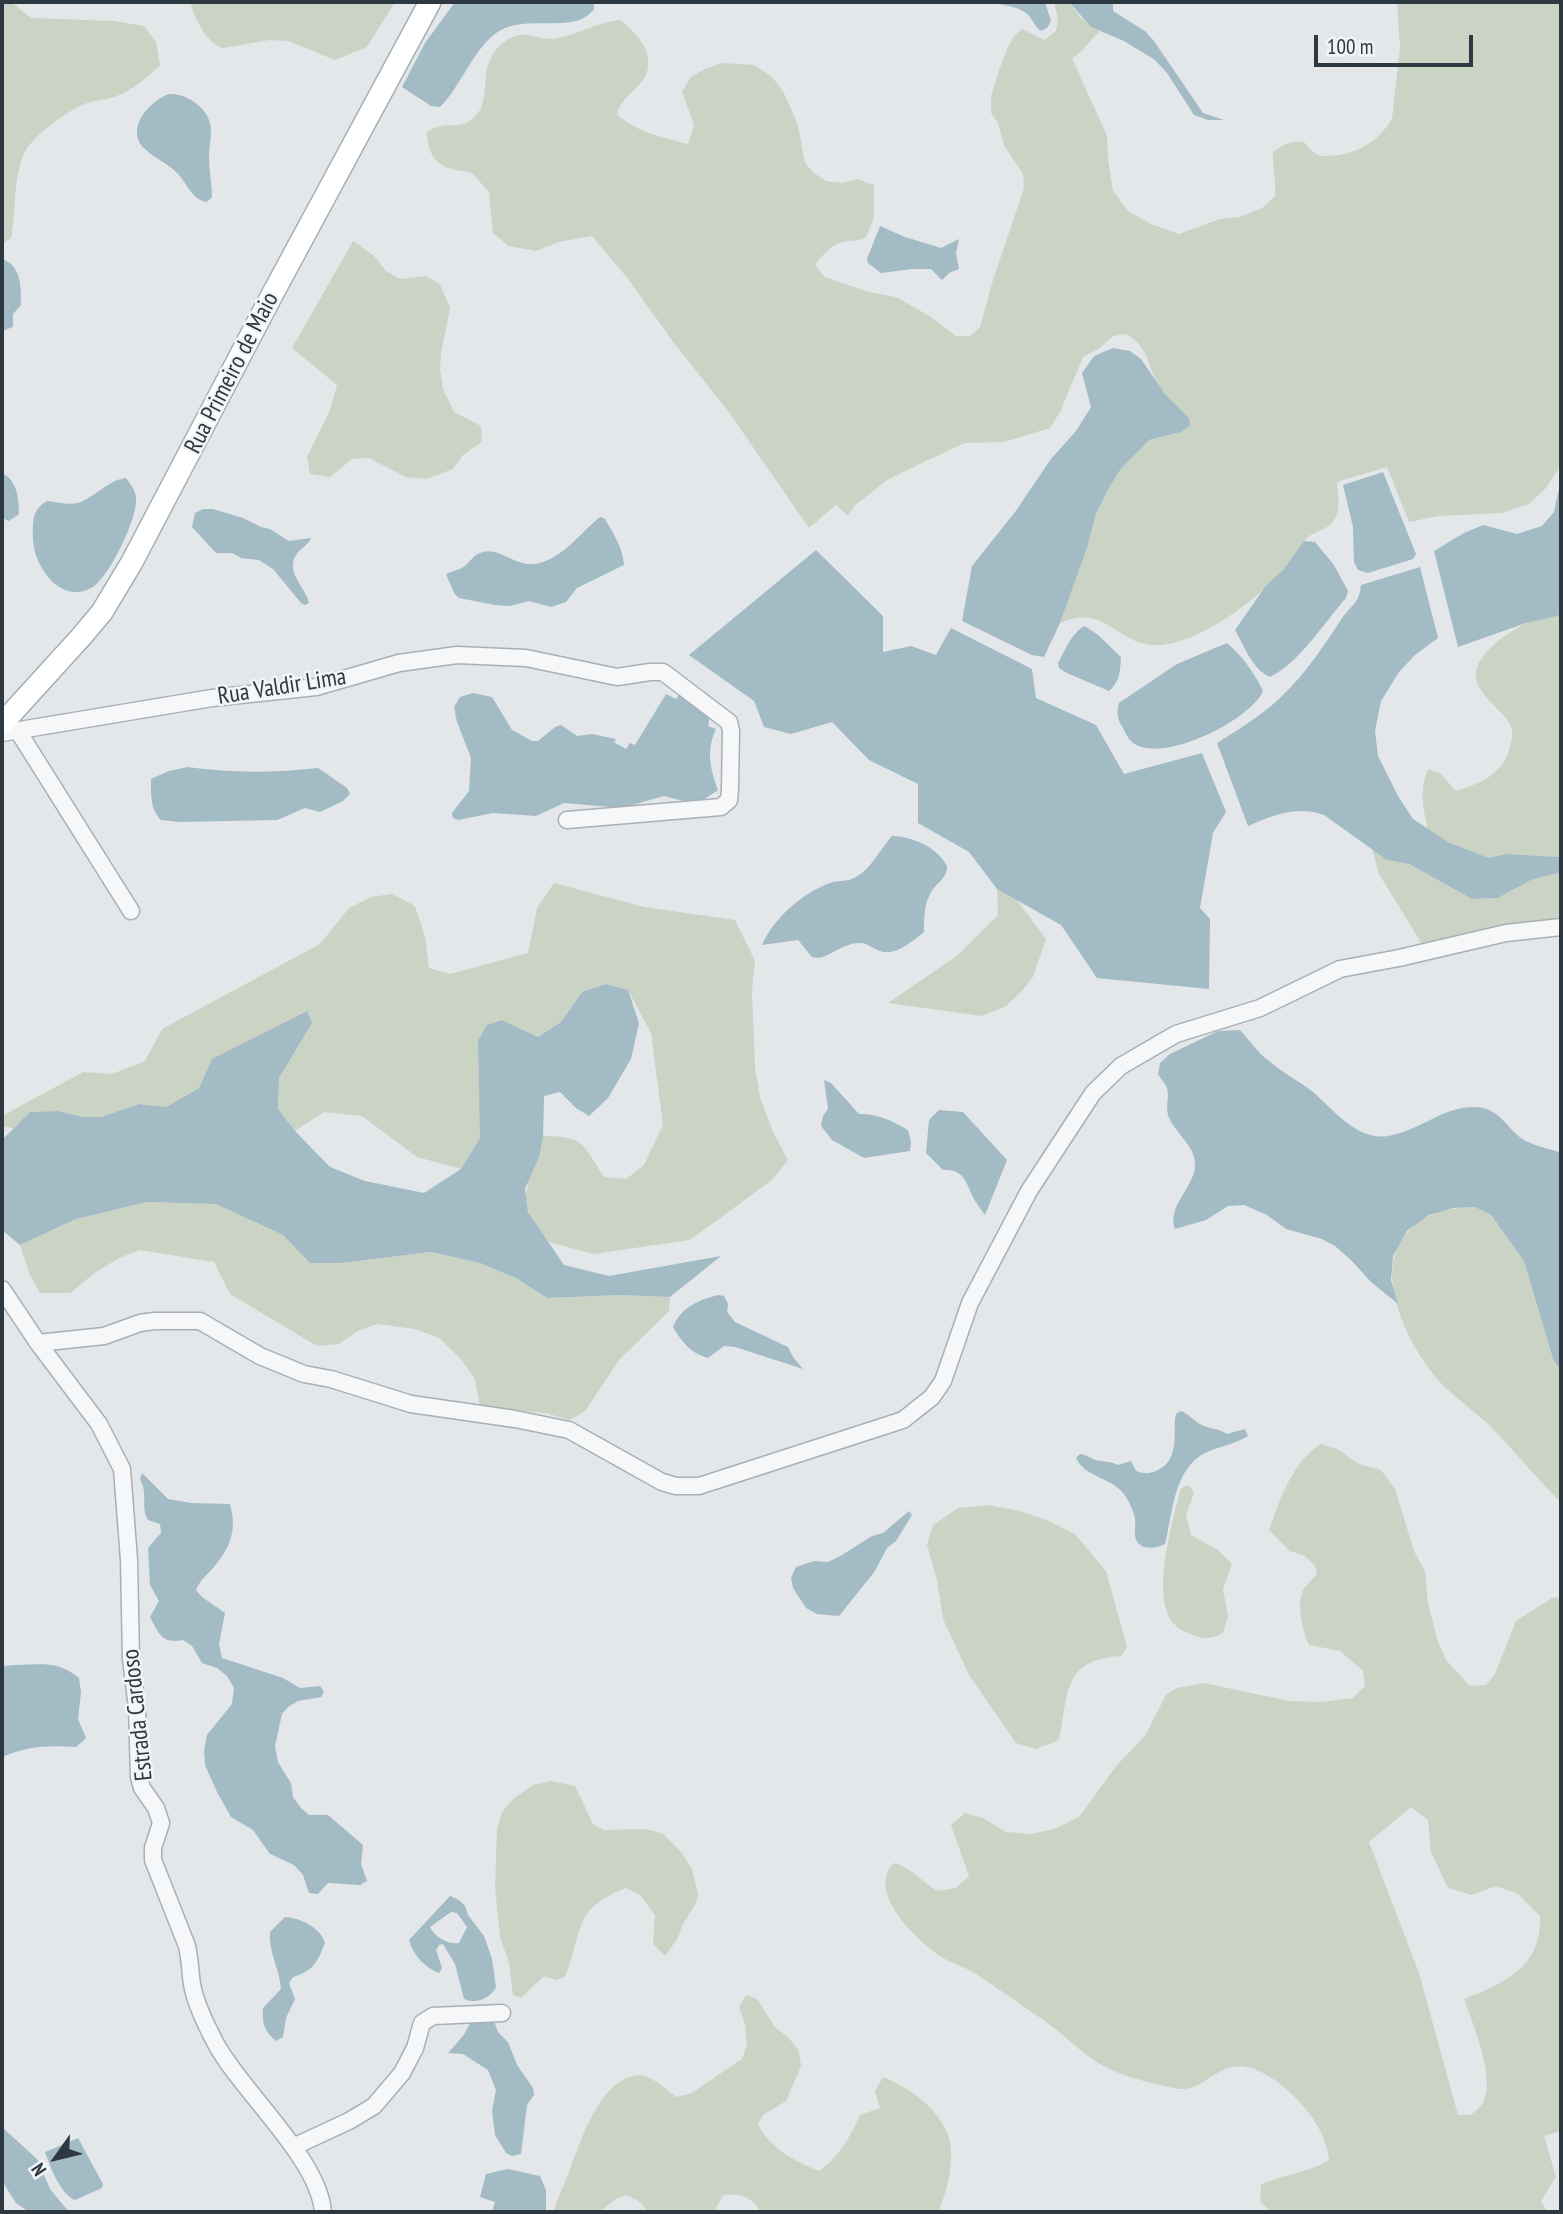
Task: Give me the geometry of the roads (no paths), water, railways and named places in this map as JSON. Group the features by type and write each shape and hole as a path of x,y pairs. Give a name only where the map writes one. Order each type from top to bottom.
{"main road":[{"name":"Rua Primeiro de Maio","path":"7,729 102,612 132,562 430,2"}],"street":[{"name":"Rua Valdir Lima","path":"7,729 212,698 316,687 399,663 435,657 510,656 617,677 663,672 729,722 729,800 721,807 567,820"},
{"path":"7,729 131,911"},
{"path":"37,1343 104,1336 140,1323 154,1321 200,1321 260,1356 304,1374 331,1379 411,1404 569,1430 662,1482 688,1488 728,1479 903,1420 933,1397 943,1381 970,1303 1029,1191 1088,1100 1121,1066 1176,1034 1281,999 1340,969 1506,933 1561,927"},
{"name":"Estrada Cardoso","path":"2,1289 37,1343 99,1424 122,1469 139,1782 162,1823 153,1848 153,1860 187,1946 191,1959 192,1986 216,2044 293,2147 320,2195 323,2212"},
{"path":"293,2147 374,2106 402,2073 426,2019 433,2016 502,2013"}],"water":[{"path":"455,2 594,2 594,9 586,17 576,21 525,24 501,30 483,45 448,99 440,107 431,106 402,87 425,43"},
{"path":"991,2 1045,2 1051,21 1047,28 1041,31 1022,11"},
{"path":"1069,2 1113,2 1113,11 1145,31 1154,41 1203,113 1224,120 1208,120 1194,115 1167,73 1155,60 1124,41 1091,27"},
{"path":"169,94 190,99 202,109 210,122 212,197 207,202 197,198 176,172 145,149 139,141 138,125 147,109"},
{"path":"880,226 941,248 959,239 956,253 959,269 942,280 931,269 881,273 868,263 867,259"},
{"path":"2,259 9,262 17,272 21,305 13,314 13,327 2,331"},
{"path":"1113,348 1130,351 1141,359 1165,394 1189,418 1190,425 1181,432 1149,440 1120,470 1096,514 1087,548 1060,623 1044,657 1032,655 962,621 972,566 1015,512 1051,459 1076,431 1091,407 1082,373 1094,356"},
{"path":"1383,472 1416,554 1413,559 1368,573 1358,570 1354,562 1353,527 1343,485"},
{"path":"2,473 14,485 18,502 19,514 9,521 2,518"},
{"path":"126,478 135,492 136,506 128,531 107,571 93,587 81,592 60,588 51,581 38,561 33,539 33,522 38,508 47,501 68,504 81,502 114,482"},
{"path":"1561,479 1561,615 1526,623 1458,647 1434,551 1483,525 1517,534 1542,526 1554,512"},
{"path":"203,509 213,509 243,518 270,529 289,541 311,538 293,561 294,574 309,603 301,603 273,569 259,560 241,558 232,553 216,553 192,527 195,513"},
{"path":"600,517 604,518 617,540 624,565 577,588 566,602 551,607 529,601 510,606 495,605 459,598 454,593 446,574 462,568 480,553 490,551 524,564 540,563 558,555"},
{"path":"1304,541 1315,542 1334,565 1348,591 1346,598 1311,642 1281,671 1270,677 1254,663 1235,630 1265,587 1284,569"},
{"path":"816,550 883,616 883,652 911,646 936,655 951,628 1032,669 1036,698 1096,725 1124,774 1202,753 1226,812 1213,833 1200,908 1210,919 1209,989 1097,978 1061,925 997,889 969,852 918,823 918,784 869,760 832,722 791,734 764,727 754,701 689,655"},
{"path":"1420,567 1438,638 1415,655 1399,672 1381,701 1375,731 1378,756 1413,819 1448,842 1489,858 1505,854 1561,857 1561,872 1531,880 1498,898 1472,899 1409,864 1387,860 1324,815 1314,812 1285,813 1248,826 1217,743 1262,713 1295,683 1355,603 1361,585"},
{"path":"1085,626 1121,657 1120,672 1109,691 1059,668 1058,663 1069,642"},
{"path":"1227,643 1248,665 1263,691 1255,703 1224,726 1183,744 1145,748 1131,741 1119,719 1119,703 1177,664"},
{"path":"473,693 492,697 512,730 532,741 538,741 561,725 577,736 592,734 616,739 614,742 626,749 630,743 635,745 666,694 676,699 680,693 710,716 708,726 716,729 710,760 718,790 703,800 694,802 664,796 622,808 564,803 536,816 493,813 458,820 453,818 452,813 469,791 471,758 454,707 460,697"},
{"path":"187,767 253,772 318,768 347,788 350,794 343,801 320,812 305,808 277,820 161,820 153,806 151,779"},
{"path":"892,836 924,844 947,866 945,875 928,899 924,932 891,952 859,943 819,958 812,957 798,940 762,945 781,916 799,900 820,887 853,879 862,873"},
{"path":"606,984 628,990 639,1023 631,1059 608,1098 589,1116 576,1108 560,1092 544,1096 543,1137 539,1157 525,1189 528,1212 564,1265 609,1276 721,1256 670,1297 620,1295 547,1298 516,1278 480,1263 431,1252 342,1263 310,1263 283,1235 216,1204 147,1202 76,1219 20,1245 2,1230 2,1140 30,1112 57,1111 84,1117 101,1117 139,1104 166,1107 199,1088 212,1059 307,1011 312,1023 279,1078 278,1109 330,1167 365,1181 424,1193 461,1169 480,1138 478,1041 487,1025 502,1020 538,1037 561,1022 582,992"},
{"path":"1240,1030 1265,1058 1313,1092 1347,1123 1366,1134 1388,1136 1451,1111 1474,1107 1496,1114 1525,1141 1561,1153 1561,1371 1553,1359 1524,1261 1491,1215 1475,1207 1454,1208 1429,1215 1407,1231 1393,1256 1391,1280 1398,1304 1371,1282 1335,1246 1322,1239 1286,1229 1267,1215 1244,1205 1228,1206 1206,1220 1175,1229 1174,1213 1193,1176 1195,1161 1190,1148 1168,1116 1167,1088 1158,1074 1160,1063 1170,1054 1218,1031"},
{"path":"824,1080 831,1083 859,1114 884,1118 908,1130 910,1151 864,1158 832,1140 821,1126 828,1109"},
{"path":"939,1110 963,1112 1007,1160 985,1215 962,1176 955,1171 943,1170 926,1153 929,1120"},
{"path":"718,1295 724,1296 728,1304 727,1312 735,1322 788,1347 803,1369 735,1347 724,1346 708,1358 687,1346 673,1327 676,1320 691,1305"},
{"path":"1181,1411 1203,1426 1227,1434 1245,1429 1248,1436 1196,1459 1187,1469 1176,1492 1165,1544 1156,1547 1142,1546 1136,1540 1135,1518 1121,1490 1086,1470 1076,1458 1080,1454 1118,1465 1131,1461 1136,1471 1155,1471 1164,1466 1172,1454 1176,1414"},
{"path":"142,1473 168,1499 191,1503 230,1504 233,1522 231,1538 219,1560 196,1590 225,1613 219,1644 222,1658 283,1678 300,1688 320,1686 324,1692 321,1697 298,1701 288,1707 282,1714 275,1746 278,1762 291,1783 293,1797 301,1808 309,1815 328,1815 363,1845 361,1864 367,1881 360,1885 328,1883 318,1894 309,1893 303,1875 294,1865 270,1854 253,1830 231,1817 217,1792 205,1765 204,1751 207,1735 232,1704 234,1688 227,1676 217,1668 202,1663 192,1646 183,1640 170,1640 162,1636 150,1617 159,1601 150,1585 148,1548 161,1533 160,1524 148,1520 146,1515 140,1479"},
{"path":"909,1511 912,1515 896,1541 887,1548 875,1571 839,1616 817,1614 806,1608 793,1588 791,1578 796,1567 814,1561 828,1562 872,1536 883,1533"},
{"path":"2,1666 57,1666 79,1678 81,1692 78,1719 86,1738 76,1747 38,1747 2,1757"},
{"path":"450,1896 459,1900 484,1936 492,1959 496,1987 490,1995 482,1999 464,1999 455,1964 443,1944 436,1950 442,1968 439,1973 420,1960 409,1940","holes":["451,1912 457,1913 467,1927 459,1943 446,1941 432,1931 430,1927"]},
{"path":"285,1917 309,1925 319,1933 325,1943 314,1965 293,1977 289,1983 295,1999 286,2018 283,2037 276,2041 265,2026 263,2008 281,1989 270,1932"},
{"path":"472,2020 494,2021 498,2032 508,2042 517,2065 533,2088 534,2095 527,2105 521,2154 512,2156 506,2153 495,2135 492,2111 496,2090 488,2070 463,2054 448,2053 463,2036"},
{"path":"2,2127 37,2159 50,2189 69,2212 29,2212 16,2203 2,2181"},
{"path":"78,2138 103,2184 102,2188 75,2200 60,2186 45,2152"},
{"path":"508,2169 540,2176 546,2190 546,2212 492,2212 495,2202 480,2197 486,2174"}]}
